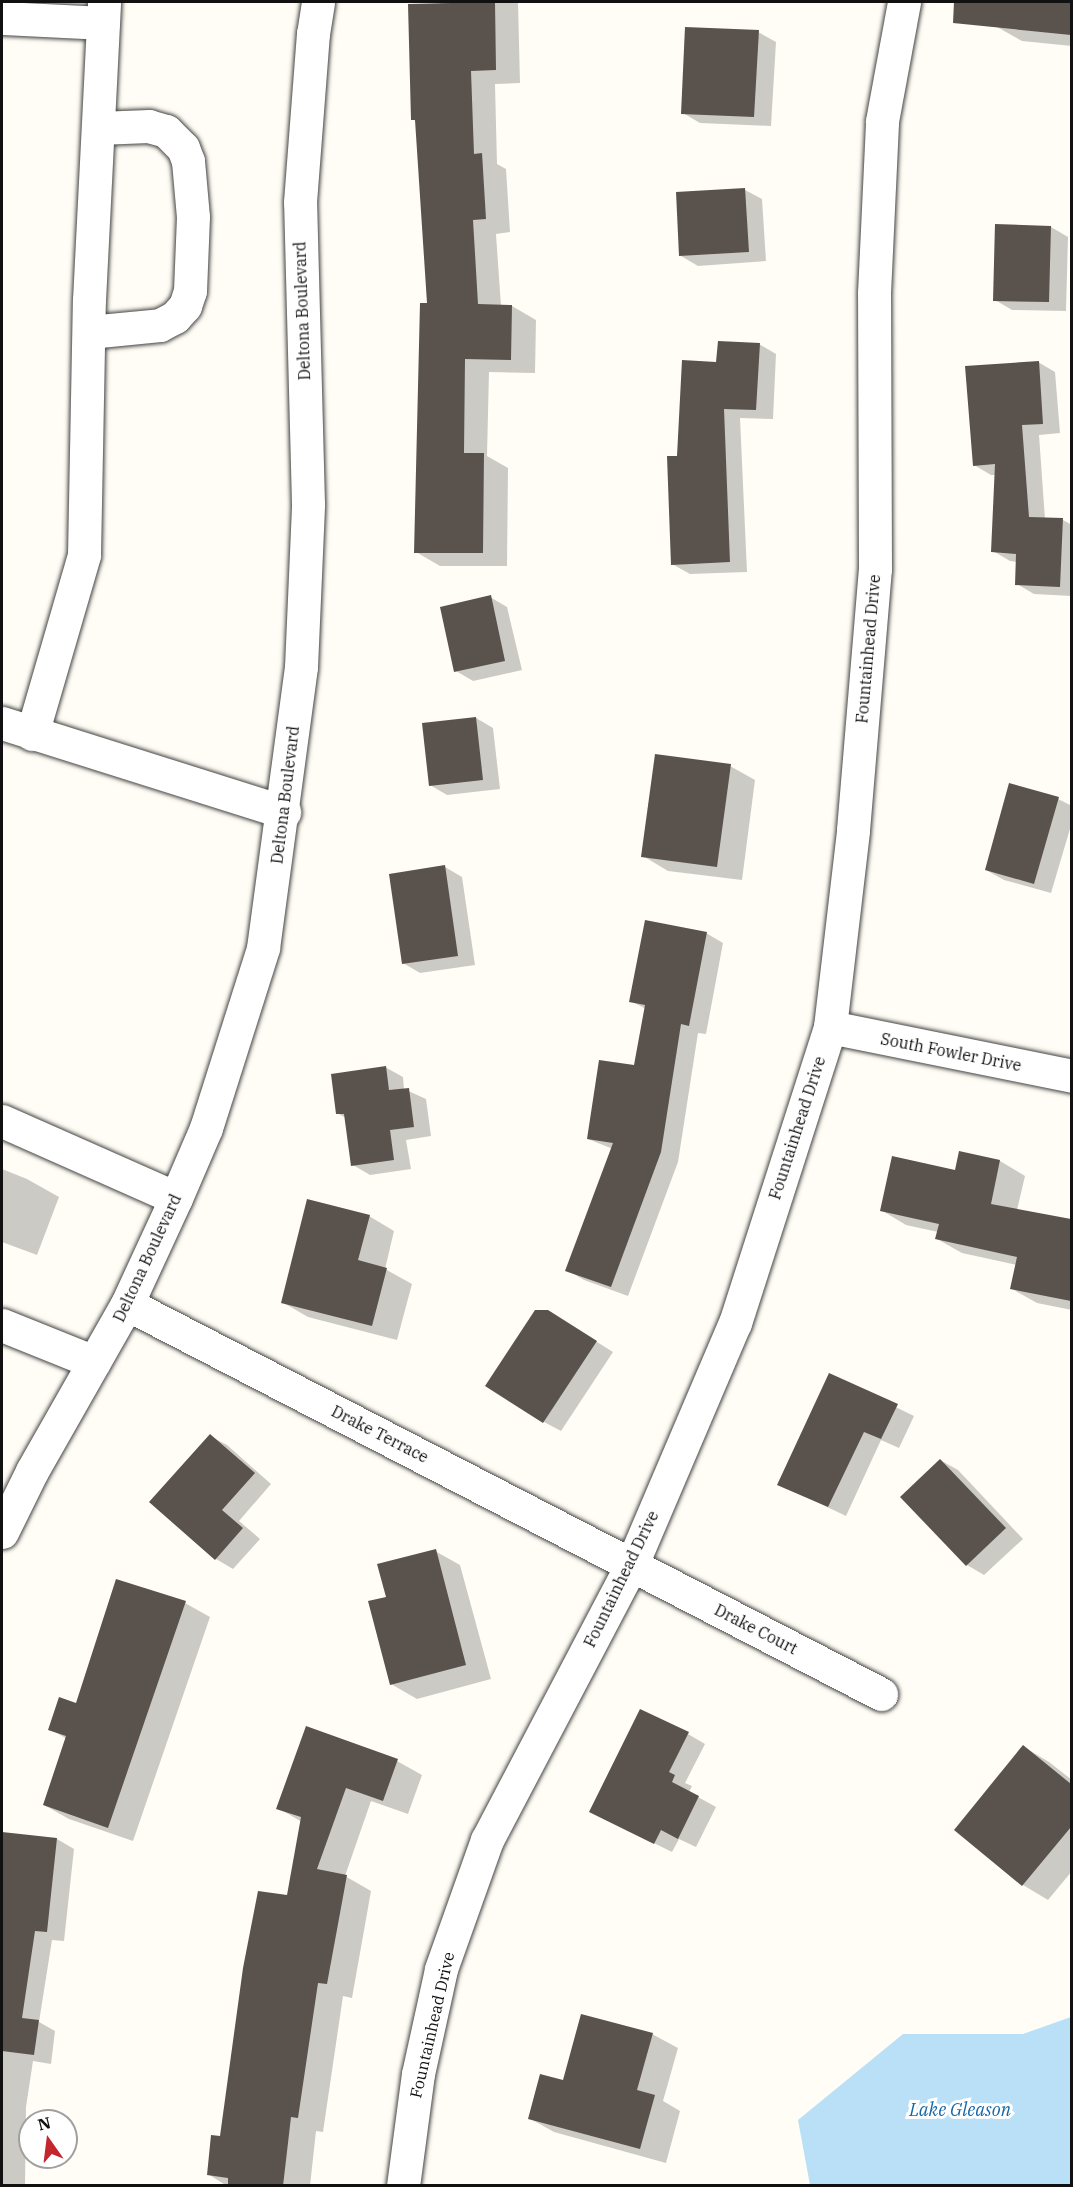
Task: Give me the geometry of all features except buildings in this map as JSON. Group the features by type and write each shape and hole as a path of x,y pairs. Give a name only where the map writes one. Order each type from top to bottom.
{"street":[{"name":"Deltona Boulevard","path":"2,1532 32,1471 128,1304 176,1198 206,1128 263,948 284,812 301,667 307,527 300,202 313,34 318,2"},
{"name":"Fountainhead Drive","path":"403,2186 418,2074 441,1969 487,1840 632,1564 735,1323 830,1027 853,830 875,569 874,293 882,121 904,2"},
{"path":"2,18 103,12 89,332 84,555 32,734"},
{"path":"89,332 160,325 175,318 185,306 190,280 193,218 188,161 183,148 166,131 149,126 98,128"},
{"path":"2,723 284,812"},
{"name":"South Fowler Drive","path":"830,1027 1071,1076"},
{"path":"2,1121 176,1198"},
{"name":"Drake Terrace","path":"128,1304 632,1564"},
{"path":"2,1324 94,1362"},
{"name":"Drake Court","path":"632,1564 881,1694"}],"water":[{"name":"Lake Gleason","path":"1071,2017 1071,2185 810,2185 798,2120 903,2034 1023,2034"}]}
